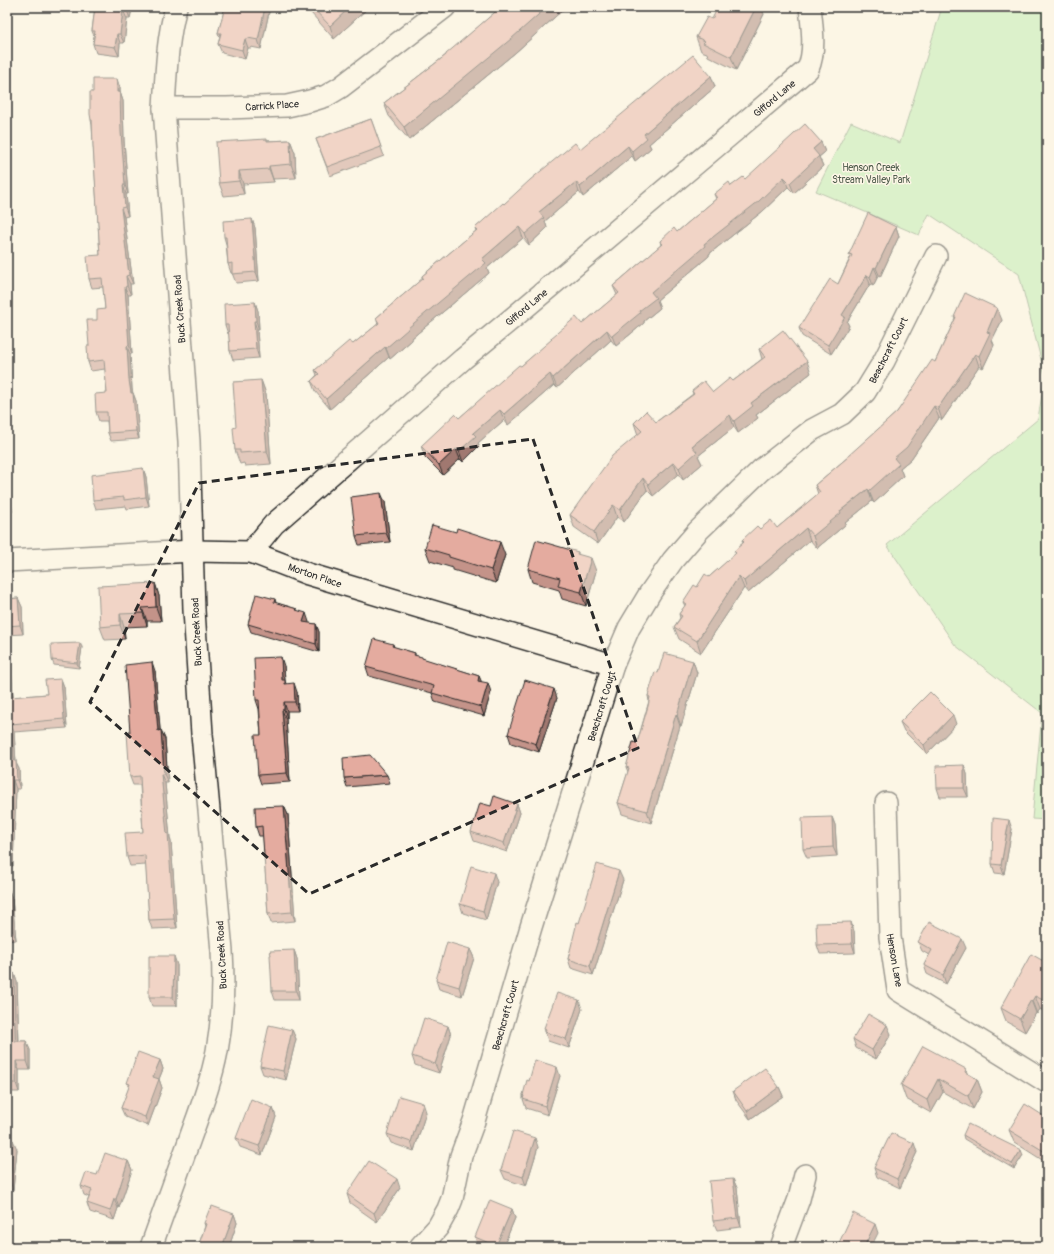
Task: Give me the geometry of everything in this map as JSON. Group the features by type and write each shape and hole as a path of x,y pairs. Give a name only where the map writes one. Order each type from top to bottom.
{"street":[{"name":"Buck Creek Road","path":"151,1247 201,1109 211,1076 217,1051 222,1016 223,972 202,734 194,610 189,441 164,108 167,57 172,22 176,7"},
{"name":"Carrick Place","path":"164,108 287,106 326,96 347,83 445,7"},
{"name":"Gifford Lane","path":"251,552 274,524 463,359 808,69 811,62 812,53 812,23 810,7"},
{"name":"Beachcraft Court","path":"420,1247 438,1226 452,1199 461,1156 474,1121 531,927 613,665 629,628 650,593 673,560 698,530 761,470 812,430 842,414 865,392 884,361 936,256"},
{"name":"Morton Place","path":"7,561 193,551 251,552 308,574 613,665"},
{"name":"Henson Lane","path":"886,803 890,937 898,990 1047,1082"},
{"path":"781,1247 799,1199 805,1175"}],"highlighted area":[{"path":"533,439 638,748 309,894 90,702 199,483"}],"green space":[{"name":"Henson Creek Stream Valley Park","path":"942,7 1047,7 1047,820 1032,819 1042,713 955,645 887,545 1038,419 1045,375 1019,274 929,214 919,235 816,191 851,122 900,143"}],"building":[{"path":"95,7 127,7 127,10 123,10 120,34 117,34 115,47 93,44 95,31 92,31"},
{"path":"225,7 265,7 258,40 248,38 245,39 242,50 218,44 221,33 218,33"},
{"path":"312,7 350,7 330,26"},
{"path":"501,7 547,7 511,39 404,127 384,103 446,55"},
{"path":"718,7 756,7 731,57 703,43 705,41 696,37 707,17 712,19"},
{"path":"693,55 711,76 644,134 647,138 632,151 628,146 580,187 576,182 539,212 544,218 525,234 519,227 482,259 486,263 386,348 385,347 326,399 311,381 319,374 315,370 349,341 353,344 379,323 376,318 423,278 422,276 477,230 475,228 530,180 575,143 580,149"},
{"path":"93,79 117,79 117,92 120,92 125,185 123,185 125,207 121,208 129,275 126,276 127,286 125,287 129,345 127,346 129,380 131,393 133,393 136,431 108,433 107,412 96,412 95,394 107,393 104,360 88,362 87,346 89,346 87,320 97,320 97,310 105,309 102,278 89,279 87,256 100,255 92,120 90,114 90,92 93,92"},
{"path":"371,119 381,147 327,167 316,139"},
{"path":"805,124 821,142 813,149 819,156 790,183 784,177 759,201 704,244 705,246 651,292 656,298 639,311 640,313 612,336 607,330 553,378 550,374 504,414 500,410 473,433 476,436 459,451 456,449 439,465 421,446 455,414 459,418 576,317 582,324 619,293 613,286 662,244 660,241 674,228 677,232 717,198 714,194 729,182 731,186 743,177 745,179"},
{"path":"267,139 267,141 290,140 291,164 269,166 269,169 239,171 239,181 219,183 216,142"},
{"path":"868,213 896,227 876,268 874,267 870,277 867,275 842,315 845,317 828,345 799,328 830,279 838,284 852,255 849,254"},
{"path":"252,219 256,272 232,274 232,263 228,264 223,221"},
{"path":"965,293 997,308 987,332 990,333 979,356 975,354 938,408 934,406 907,447 894,458 899,464 869,491 868,489 840,511 841,513 813,536 806,528 744,581 739,576 697,641 674,627 682,616 679,614 686,604 683,602 694,585 697,587 705,574 709,577 736,553 734,551 744,542 742,540 757,526 760,529 771,520 777,528 820,492 815,485 897,412 932,360 935,362 956,317 954,317"},
{"path":"255,302 256,321 254,321 256,349 230,351 228,325 225,325 224,304"},
{"path":"783,330 807,361 751,403 753,406 734,421 730,415 692,446 697,452 679,468 674,462 648,484 643,478 620,510 613,505 594,532 570,515 612,456 642,431 634,423 646,411 656,422 694,394 692,391 704,381 713,392 730,378 733,381 765,357 759,349"},
{"path":"261,380 267,451 240,453 240,450 235,450 233,428 236,427 233,382"},
{"path":"143,468 146,497 124,500 124,497 93,500 91,475"},
{"path":"7,485 9,504 7,504"},
{"path":"381,493 386,533 356,536 351,497"},
{"path":"432,525 456,532 457,528 500,542 491,570 425,548"},
{"path":"536,540 578,552 577,554 591,558 581,592 558,586 560,578 528,569"},
{"path":"155,583 156,607 142,608 143,613 120,614 120,625 100,627 98,586"},
{"path":"256,594 275,599 274,602 306,613 303,622 316,624 316,644 248,624"},
{"path":"18,598 20,625 7,626 7,599"},
{"path":"374,639 393,644 392,646 415,653 414,655 422,658 479,676 478,681 488,683 481,707 432,693 434,686 366,667"},
{"path":"80,643 77,663 52,660 51,644"},
{"path":"664,653 693,661 647,811 618,803 629,768 626,767 633,742 637,743 648,706 650,697 648,696 655,672 658,673"},
{"path":"281,657 282,680 285,680 285,684 294,683 295,702 284,702 284,709 282,710 287,773 258,775 255,735 261,735 259,700 256,700 254,658"},
{"path":"7,662 11,697 47,694 45,680 61,679 64,719 11,724 17,780 13,780 10,858 7,858"},
{"path":"152,662 158,731 161,730 164,774 161,774 167,834 168,833 174,919 149,920 145,855 127,857 125,833 143,832 140,776 130,777 127,733 130,732 125,665"},
{"path":"525,680 554,689 536,744 508,734"},
{"path":"930,692 953,715 924,745 900,722"},
{"path":"370,755 387,775 344,778 343,758"},
{"path":"964,765 964,788 937,788 936,766"},
{"path":"494,796 517,804 504,843 471,832 480,803 491,806"},
{"path":"284,806 292,912 268,914 262,826 256,827 255,807"},
{"path":"832,817 833,847 803,849 802,818"},
{"path":"993,818 1009,820 1001,865 992,864"},
{"path":"597,864 619,871 590,966 568,959 577,922 579,923"},
{"path":"471,866 494,873 483,911 460,904"},
{"path":"7,890 9,890 13,931 7,932"},
{"path":"851,922 852,944 817,945 816,923"},
{"path":"929,922 962,939 943,975 924,965 932,950 918,942"},
{"path":"447,942 470,949 459,987 436,980"},
{"path":"294,950 296,991 272,991 270,951"},
{"path":"1031,954 1047,963 1047,1002 1035,996 1020,1019 1001,1008"},
{"path":"149,956 174,956 173,997 149,997"},
{"path":"7,973 14,973 15,1041 26,1041 27,1061 16,1061 16,1083 7,1083"},
{"path":"557,993 579,1000 566,1039 545,1032 546,1029 544,1028"},
{"path":"868,1014 887,1025 872,1050 853,1039"},
{"path":"424,1018 448,1026 435,1064 412,1056"},
{"path":"269,1025 292,1030 283,1071 260,1066"},
{"path":"923,1046 966,1069 965,1072 977,1079 968,1096 938,1079 927,1100 901,1085"},
{"path":"138,1052 160,1060 153,1077 159,1079 145,1117 121,1108 130,1084 127,1083"},
{"path":"535,1060 557,1067 545,1106 523,1099 527,1080 529,1081"},
{"path":"765,1068 779,1087 747,1111 733,1091"},
{"path":"399,1096 423,1103 411,1142 387,1134"},
{"path":"251,1099 273,1108 259,1146 236,1138"},
{"path":"1025,1104 1047,1118 1047,1153 1009,1130"},
{"path":"968,1124 1021,1150 1012,1164 963,1135"},
{"path":"513,1131 535,1138 523,1177 501,1170"},
{"path":"891,1133 914,1143 897,1179 874,1168"},
{"path":"7,1139 13,1140 10,1181 7,1181"},
{"path":"105,1153 128,1161 116,1199 114,1199 110,1211 87,1203 92,1190 81,1186 86,1172 97,1175"},
{"path":"369,1161 397,1179 374,1213 347,1194"},
{"path":"733,1179 738,1218 713,1221 709,1181"},
{"path":"490,1200 512,1209 496,1246 475,1237"},
{"path":"212,1206 234,1214 222,1247 206,1247 199,1244 206,1224 204,1223"},
{"path":"853,1213 875,1224 864,1247 837,1247"},
{"path":"972,1243 976,1247 969,1247"}]}
